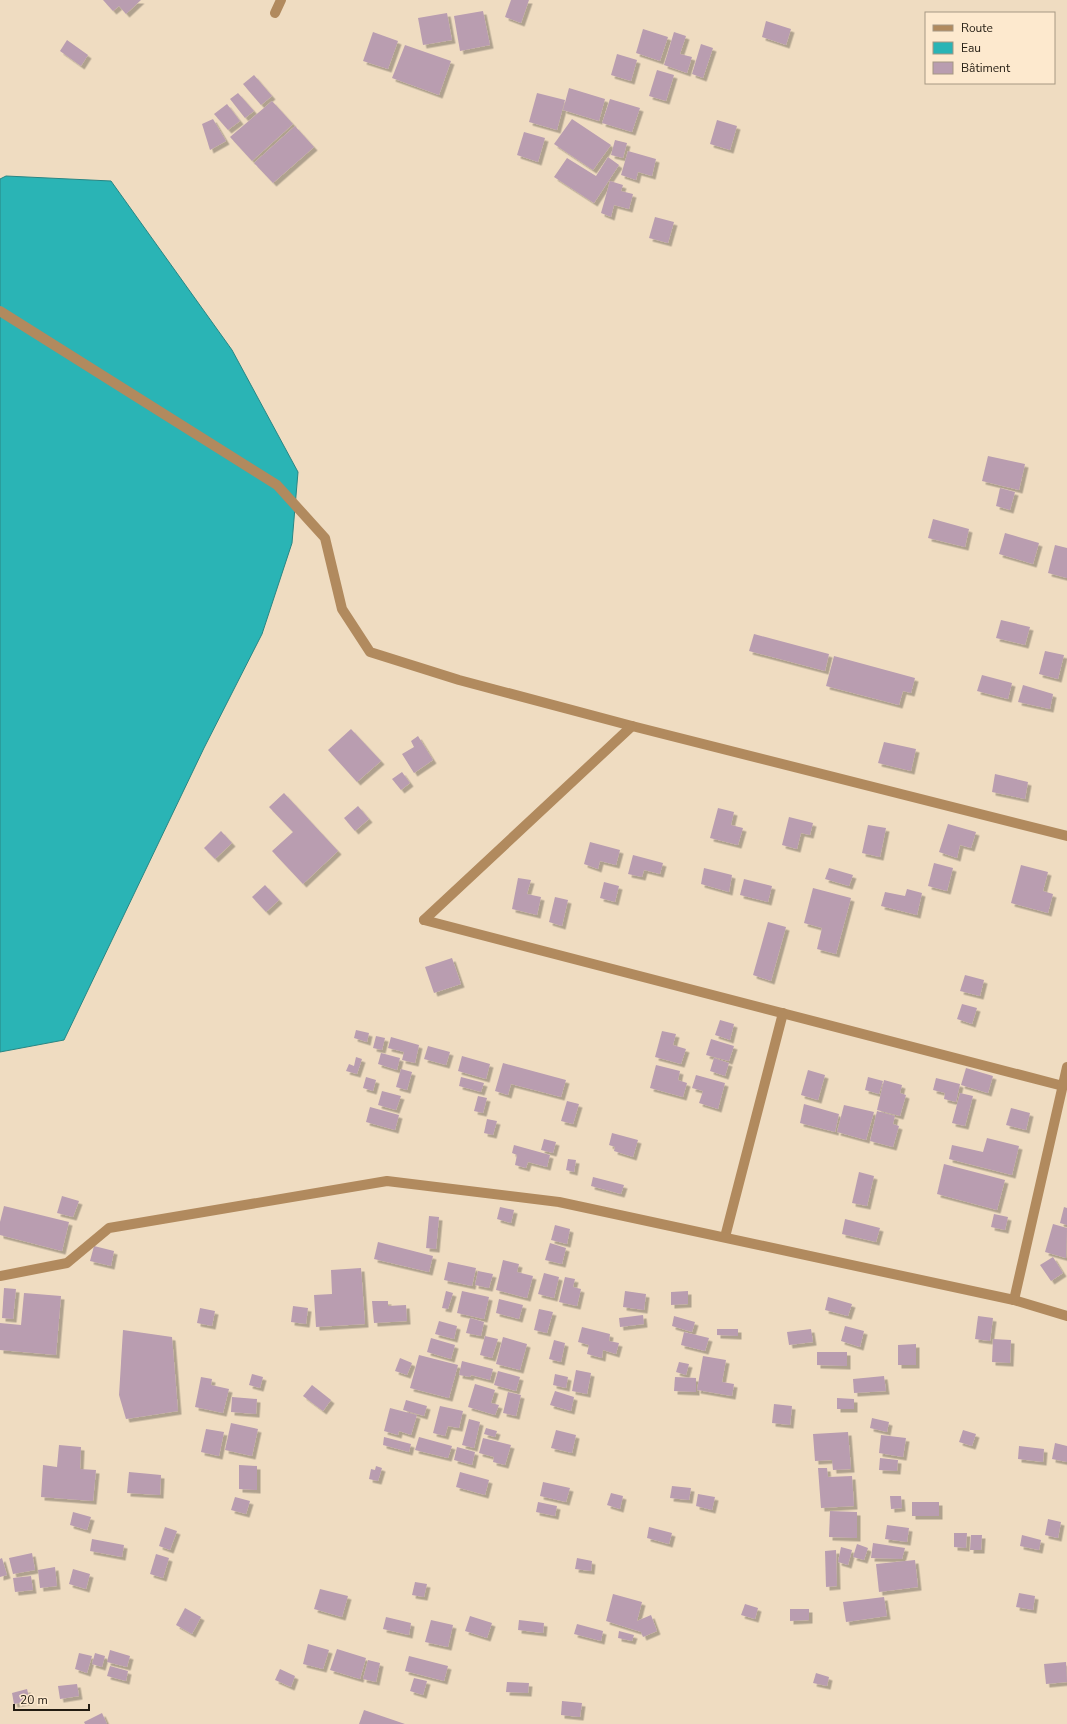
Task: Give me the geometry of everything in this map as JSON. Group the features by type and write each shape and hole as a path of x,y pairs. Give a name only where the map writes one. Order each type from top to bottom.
{"street":[{"path":"275,13 280,0"},
{"path":"0,311 277,485 325,538 342,609 370,652 459,680 632,726 1067,836"},
{"path":"632,726 424,920 1063,1086"},
{"path":"725,1237 783,1013"},
{"path":"1014,1300 1067,1067"},
{"path":"0,1276 67,1263 109,1228 387,1181 559,1202 1014,1300 1067,1316"}],"water":[{"path":"6,176 111,181 232,350 298,472 292,543 262,634 204,748 64,1040 0,1052 0,179"}],"building":[{"path":"103,0 141,0 126,14 119,6 113,11"},
{"path":"511,0 529,0 521,23 505,17"},
{"path":"483,11 490,45 460,51 454,16"},
{"path":"447,13 452,40 423,45 418,18"},
{"path":"766,21 791,29 786,45 762,37"},
{"path":"643,29 668,37 660,61 636,53"},
{"path":"373,32 398,41 388,69 363,61"},
{"path":"674,32 686,36 680,54 692,57 687,73 664,65"},
{"path":"67,40 88,55 81,66 60,51"},
{"path":"701,44 713,48 703,78 692,74"},
{"path":"405,45 451,61 439,95 392,78"},
{"path":"617,54 637,60 631,81 611,75"},
{"path":"657,70 674,75 666,101 649,96"},
{"path":"254,75 272,96 261,105 243,84"},
{"path":"569,88 605,99 599,121 563,110"},
{"path":"238,93 254,111 245,118 230,99"},
{"path":"537,93 565,100 557,130 529,122"},
{"path":"610,99 640,108 632,132 602,123"},
{"path":"272,101 293,124 252,161 230,137"},
{"path":"227,104 240,121 228,130 214,114"},
{"path":"213,119 226,141 210,150 202,124"},
{"path":"572,119 611,145 593,170 554,144"},
{"path":"717,120 737,126 730,150 710,144"},
{"path":"295,126 314,147 273,183 254,163"},
{"path":"524,132 545,138 538,162 517,155"},
{"path":"615,140 627,143 623,158 611,155"},
{"path":"628,151 656,159 652,176 638,172 636,180 621,175"},
{"path":"608,157 619,165 594,203 554,177 567,158 596,176"},
{"path":"610,181 623,185 621,191 633,194 629,209 614,205 611,217 601,213"},
{"path":"655,217 674,222 668,243 649,238"},
{"path":"988,456 1025,464 1019,490 982,481"},
{"path":"1000,488 1015,492 1010,510 996,506"},
{"path":"933,519 969,529 965,547 928,538"},
{"path":"1005,533 1039,543 1033,564 999,554"},
{"path":"1055,545 1067,548 1067,578 1048,573"},
{"path":"1001,620 1030,627 1025,645 996,638"},
{"path":"754,634 829,654 825,671 749,651"},
{"path":"1045,651 1064,655 1058,679 1039,674"},
{"path":"834,656 915,678 911,693 903,691 899,705 826,686"},
{"path":"982,675 1012,683 1008,699 977,691"},
{"path":"1023,685 1053,694 1050,709 1018,702"},
{"path":"351,729 381,761 357,782 328,750"},
{"path":"418,736 433,760 414,773 402,754 414,747 411,741"},
{"path":"884,742 916,749 911,771 878,763"},
{"path":"402,772 410,783 401,790 392,779"},
{"path":"995,774 1028,782 1025,799 992,792"},
{"path":"284,793 338,851 303,884 272,851 293,832 269,807"},
{"path":"358,806 369,819 355,831 344,818"},
{"path":"718,808 734,812 731,825 743,828 738,845 710,838"},
{"path":"789,817 813,823 810,835 801,833 797,849 782,845"},
{"path":"948,824 976,832 971,848 960,845 957,858 939,852"},
{"path":"868,825 886,828 880,857 862,853"},
{"path":"221,831 232,843 215,859 204,848"},
{"path":"590,842 620,850 616,865 600,861 598,869 584,864"},
{"path":"633,855 663,863 660,874 644,870 642,877 628,874"},
{"path":"934,863 953,868 947,891 928,886"},
{"path":"1021,865 1048,872 1043,891 1053,894 1048,913 1011,903"},
{"path":"704,868 732,875 729,892 701,884"},
{"path":"829,868 853,875 849,886 825,879"},
{"path":"518,878 531,880 527,894 541,897 537,915 512,909"},
{"path":"744,879 772,886 768,902 740,895"},
{"path":"604,882 619,886 615,902 600,898"},
{"path":"265,885 279,900 266,912 252,897"},
{"path":"813,888 851,898 836,954 817,949 822,928 804,923"},
{"path":"907,889 922,893 917,915 881,906 885,892 905,896"},
{"path":"555,897 568,900 562,926 549,922"},
{"path":"768,922 786,927 771,981 753,975"},
{"path":"452,958 461,984 434,993 425,967"},
{"path":"965,975 984,980 980,996 960,991"},
{"path":"962,1004 977,1008 972,1024 957,1019"},
{"path":"720,1020 734,1024 730,1040 715,1035"},
{"path":"356,1030 369,1033 367,1042 354,1038"},
{"path":"662,1031 676,1034 673,1045 686,1049 681,1064 655,1057"},
{"path":"376,1036 385,1038 382,1050 373,1048"},
{"path":"391,1037 419,1045 415,1063 402,1060 404,1052 388,1048"},
{"path":"711,1039 734,1046 729,1061 706,1055"},
{"path":"428,1046 450,1052 446,1065 424,1059"},
{"path":"381,1053 400,1058 397,1070 378,1064"},
{"path":"462,1056 490,1064 486,1079 458,1071"},
{"path":"356,1057 362,1059 357,1074 346,1071 349,1064 354,1066"},
{"path":"714,1058 729,1063 725,1076 710,1071"},
{"path":"503,1063 566,1080 561,1097 511,1084 508,1095 495,1091"},
{"path":"656,1065 680,1071 678,1080 687,1083 683,1097 650,1088"},
{"path":"966,1068 993,1076 988,1093 961,1085"},
{"path":"401,1069 412,1072 407,1090 396,1087"},
{"path":"808,1070 825,1075 818,1100 801,1095"},
{"path":"696,1075 725,1083 718,1109 699,1103 703,1091 692,1088"},
{"path":"366,1077 376,1080 373,1091 363,1088"},
{"path":"461,1077 484,1083 481,1092 459,1086"},
{"path":"868,1077 883,1081 879,1094 865,1090"},
{"path":"936,1078 960,1084 956,1102 944,1099 945,1093 933,1090"},
{"path":"884,1080 902,1085 900,1093 906,1095 900,1116 877,1110"},
{"path":"382,1091 401,1096 396,1110 378,1105"},
{"path":"960,1093 973,1096 965,1126 952,1123"},
{"path":"478,1096 487,1098 483,1113 474,1111"},
{"path":"567,1101 579,1104 573,1124 561,1121"},
{"path":"804,1104 839,1114 835,1132 800,1123"},
{"path":"844,1105 874,1112 866,1140 837,1132"},
{"path":"370,1107 399,1115 395,1130 366,1122"},
{"path":"1011,1108 1030,1113 1026,1130 1006,1125"},
{"path":"877,1111 895,1116 893,1124 899,1126 893,1147 870,1141"},
{"path":"487,1119 497,1121 493,1135 484,1133"},
{"path":"612,1133 638,1140 633,1157 614,1151 615,1147 609,1145"},
{"path":"987,1138 1019,1146 1012,1175 949,1159 952,1145 983,1152"},
{"path":"544,1139 556,1142 553,1153 541,1150"},
{"path":"514,1145 550,1155 547,1167 528,1162 526,1168 515,1165 517,1155 512,1153"},
{"path":"568,1159 576,1160 574,1172 566,1170"},
{"path":"944,1164 1005,1180 997,1210 937,1194"},
{"path":"859,1172 874,1176 867,1206 852,1203"},
{"path":"593,1177 624,1185 621,1194 591,1186"},
{"path":"62,1196 79,1201 73,1217 57,1213"},
{"path":"4,1206 69,1222 62,1251 0,1235 0,1222"},
{"path":"500,1207 514,1210 511,1223 497,1219"},
{"path":"1064,1207 1067,1208 1067,1225 1060,1223"},
{"path":"994,1214 1008,1217 1005,1230 991,1227"},
{"path":"429,1216 439,1217 436,1249 426,1248"},
{"path":"845,1219 880,1228 876,1242 842,1234"},
{"path":"1053,1224 1067,1228 1066,1258 1045,1252"},
{"path":"555,1225 570,1229 567,1244 551,1240"},
{"path":"378,1242 433,1256 429,1272 374,1259"},
{"path":"550,1243 566,1248 562,1264 545,1260"},
{"path":"94,1246 114,1251 111,1266 90,1261"},
{"path":"1053,1257 1063,1273 1051,1281 1040,1265"},
{"path":"503,1260 519,1264 517,1272 533,1276 527,1298 496,1290"},
{"path":"448,1262 476,1268 472,1286 444,1280"},
{"path":"361,1268 365,1324 316,1327 314,1295 332,1294 331,1270"},
{"path":"478,1271 493,1274 489,1288 475,1285"},
{"path":"544,1273 559,1277 554,1298 538,1294"},
{"path":"565,1277 575,1279 573,1287 581,1289 577,1306 559,1302"},
{"path":"4,1288 16,1289 13,1319 2,1318"},
{"path":"446,1291 453,1293 448,1309 442,1308"},
{"path":"462,1291 489,1297 484,1319 457,1313"},
{"path":"625,1291 646,1294 644,1310 623,1307"},
{"path":"688,1291 688,1304 671,1305 671,1292"},
{"path":"24,1293 61,1296 56,1355 0,1350 0,1323 21,1325"},
{"path":"828,1297 852,1304 848,1316 825,1310"},
{"path":"499,1299 523,1305 519,1319 496,1313"},
{"path":"372,1301 388,1301 388,1306 406,1305 407,1321 374,1323"},
{"path":"293,1306 308,1308 306,1324 291,1322"},
{"path":"200,1308 215,1311 212,1326 197,1323"},
{"path":"539,1309 553,1312 547,1333 534,1330"},
{"path":"643,1315 644,1324 620,1327 619,1318"},
{"path":"674,1316 695,1322 692,1332 672,1326"},
{"path":"978,1316 993,1318 990,1341 975,1339"},
{"path":"470,1318 484,1322 481,1336 466,1333"},
{"path":"439,1321 457,1326 454,1339 435,1334"},
{"path":"845,1326 864,1331 860,1347 841,1341"},
{"path":"582,1327 610,1334 609,1341 619,1343 616,1354 603,1350 602,1358 587,1354 589,1345 578,1342"},
{"path":"717,1329 738,1329 738,1336 717,1335"},
{"path":"811,1329 813,1342 789,1345 787,1332"},
{"path":"123,1330 172,1337 178,1411 126,1419 119,1395"},
{"path":"684,1332 709,1338 705,1351 681,1345"},
{"path":"485,1336 498,1339 492,1358 480,1355"},
{"path":"503,1337 527,1344 520,1370 496,1364"},
{"path":"431,1338 455,1345 451,1359 427,1352"},
{"path":"993,1339 1011,1340 1010,1363 992,1362"},
{"path":"554,1340 565,1343 561,1362 549,1359"},
{"path":"916,1344 916,1365 898,1365 898,1345"},
{"path":"817,1352 847,1352 847,1366 817,1365"},
{"path":"419,1355 458,1365 449,1398 410,1388"},
{"path":"703,1356 726,1360 722,1382 734,1384 732,1396 697,1390"},
{"path":"400,1358 412,1363 407,1375 395,1371"},
{"path":"462,1361 493,1369 490,1380 471,1375 470,1377 459,1375"},
{"path":"679,1362 689,1364 686,1375 676,1372"},
{"path":"576,1370 591,1373 587,1394 572,1391"},
{"path":"498,1371 520,1377 516,1391 494,1385"},
{"path":"252,1374 263,1377 260,1388 249,1385"},
{"path":"555,1374 568,1377 566,1388 553,1385"},
{"path":"884,1376 886,1391 854,1393 853,1379"},
{"path":"201,1377 212,1379 211,1385 229,1389 223,1413 195,1407"},
{"path":"675,1377 696,1378 696,1392 674,1391"},
{"path":"475,1384 495,1390 491,1403 499,1405 495,1415 468,1407"},
{"path":"312,1385 331,1400 323,1411 303,1396"},
{"path":"555,1391 574,1397 571,1411 550,1405"},
{"path":"508,1392 521,1395 516,1416 503,1413"},
{"path":"232,1397 257,1399 256,1414 231,1412"},
{"path":"837,1398 854,1399 854,1409 837,1409"},
{"path":"406,1400 427,1406 424,1416 403,1410"},
{"path":"774,1404 792,1406 790,1425 772,1423"},
{"path":"440,1406 463,1411 459,1428 448,1426 445,1436 433,1433"},
{"path":"390,1408 417,1415 411,1435 399,1431 398,1435 384,1431"},
{"path":"872,1418 889,1422 887,1432 870,1428"},
{"path":"469,1419 480,1422 474,1448 462,1445"},
{"path":"231,1423 258,1429 252,1456 225,1450"},
{"path":"486,1428 497,1431 495,1437 484,1434"},
{"path":"206,1429 224,1432 219,1456 201,1452"},
{"path":"556,1430 576,1435 572,1453 551,1448"},
{"path":"963,1430 976,1434 972,1446 959,1442"},
{"path":"848,1432 851,1469 833,1470 832,1460 815,1461 813,1434"},
{"path":"881,1435 906,1438 903,1457 879,1453"},
{"path":"384,1437 411,1444 409,1452 383,1445"},
{"path":"419,1437 452,1446 448,1458 415,1450"},
{"path":"483,1438 511,1445 505,1465 493,1462 494,1457 479,1453"},
{"path":"1055,1443 1067,1446 1067,1462 1052,1459"},
{"path":"59,1445 81,1447 80,1469 96,1470 93,1501 41,1497 43,1465 57,1467"},
{"path":"1019,1446 1044,1449 1043,1462 1018,1459"},
{"path":"457,1447 475,1452 472,1465 454,1460"},
{"path":"880,1458 898,1460 897,1471 879,1470"},
{"path":"239,1465 257,1466 257,1490 239,1489"},
{"path":"376,1466 382,1468 378,1481 369,1479 371,1469 375,1470"},
{"path":"818,1468 827,1468 828,1477 852,1476 854,1506 821,1508"},
{"path":"129,1472 161,1475 160,1495 127,1493"},
{"path":"460,1472 489,1480 485,1495 456,1487"},
{"path":"543,1482 570,1488 566,1502 540,1496"},
{"path":"672,1486 691,1488 689,1500 670,1498"},
{"path":"611,1493 623,1496 620,1509 607,1505"},
{"path":"698,1494 715,1497 712,1510 696,1506"},
{"path":"890,1496 901,1496 902,1508 891,1509"},
{"path":"235,1497 250,1501 246,1514 231,1510"},
{"path":"538,1502 557,1506 555,1516 536,1512"},
{"path":"912,1502 939,1502 939,1516 912,1516"},
{"path":"830,1511 857,1512 857,1538 829,1537"},
{"path":"73,1512 91,1517 87,1530 70,1525"},
{"path":"1048,1519 1061,1522 1058,1538 1045,1535"},
{"path":"887,1525 909,1528 907,1542 885,1539"},
{"path":"165,1527 177,1531 170,1550 159,1546"},
{"path":"649,1527 672,1533 669,1544 647,1538"},
{"path":"954,1533 967,1533 966,1548 954,1547"},
{"path":"971,1535 982,1535 981,1550 970,1550"},
{"path":"1022,1535 1041,1540 1039,1550 1020,1546"},
{"path":"92,1539 124,1545 122,1557 90,1551"},
{"path":"873,1543 905,1548 902,1559 871,1558"},
{"path":"857,1544 868,1548 864,1560 853,1557"},
{"path":"841,1547 852,1550 848,1565 838,1562"},
{"path":"836,1550 837,1586 826,1587 825,1551"},
{"path":"32,1553 35,1570 13,1574 9,1558"},
{"path":"156,1554 169,1558 163,1578 150,1574"},
{"path":"2,1558 7,1575 0,1577 0,1559"},
{"path":"577,1558 592,1561 591,1571 575,1569"},
{"path":"915,1560 918,1587 879,1592 876,1564"},
{"path":"55,1567 57,1586 40,1588 38,1570"},
{"path":"73,1569 90,1574 86,1589 69,1584"},
{"path":"31,1576 33,1590 15,1592 13,1578"},
{"path":"415,1582 427,1584 424,1597 412,1595"},
{"path":"320,1589 348,1596 342,1617 314,1609"},
{"path":"1019,1593 1035,1596 1033,1610 1016,1607"},
{"path":"613,1594 642,1602 637,1621 651,1615 657,1631 643,1637 641,1632 606,1621"},
{"path":"884,1597 887,1616 846,1622 843,1602"},
{"path":"745,1604 758,1608 755,1619 741,1615"},
{"path":"185,1608 201,1617 192,1634 176,1625"},
{"path":"790,1609 809,1609 809,1620 790,1621"},
{"path":"470,1616 492,1623 487,1638 465,1631"},
{"path":"386,1617 411,1623 409,1635 383,1629"},
{"path":"431,1620 453,1625 448,1647 425,1642"},
{"path":"519,1620 544,1623 543,1633 518,1630"},
{"path":"577,1624 603,1631 601,1641 574,1634"},
{"path":"619,1631 634,1635 632,1641 618,1638"},
{"path":"308,1644 329,1650 323,1669 303,1664"},
{"path":"337,1649 366,1658 360,1679 330,1670"},
{"path":"110,1650 130,1656 127,1667 107,1662"},
{"path":"79,1653 92,1656 87,1673 75,1669"},
{"path":"95,1653 105,1656 102,1667 92,1664"},
{"path":"409,1656 448,1666 444,1681 405,1671"},
{"path":"368,1660 380,1663 376,1682 363,1679"},
{"path":"1066,1662 1067,1682 1046,1684 1044,1664"},
{"path":"110,1666 128,1671 126,1681 107,1676"},
{"path":"280,1669 295,1676 291,1687 275,1680"},
{"path":"816,1673 829,1677 827,1686 813,1683"},
{"path":"414,1678 427,1681 423,1695 410,1691"},
{"path":"507,1682 529,1683 528,1693 506,1692"},
{"path":"77,1684 79,1696 60,1699 58,1686"},
{"path":"27,1689 30,1701 14,1704 12,1693"},
{"path":"562,1701 582,1703 580,1717 561,1715"},
{"path":"364,1710 405,1724 359,1724"},
{"path":"102,1713 107,1724 85,1724 84,1722"}]}
